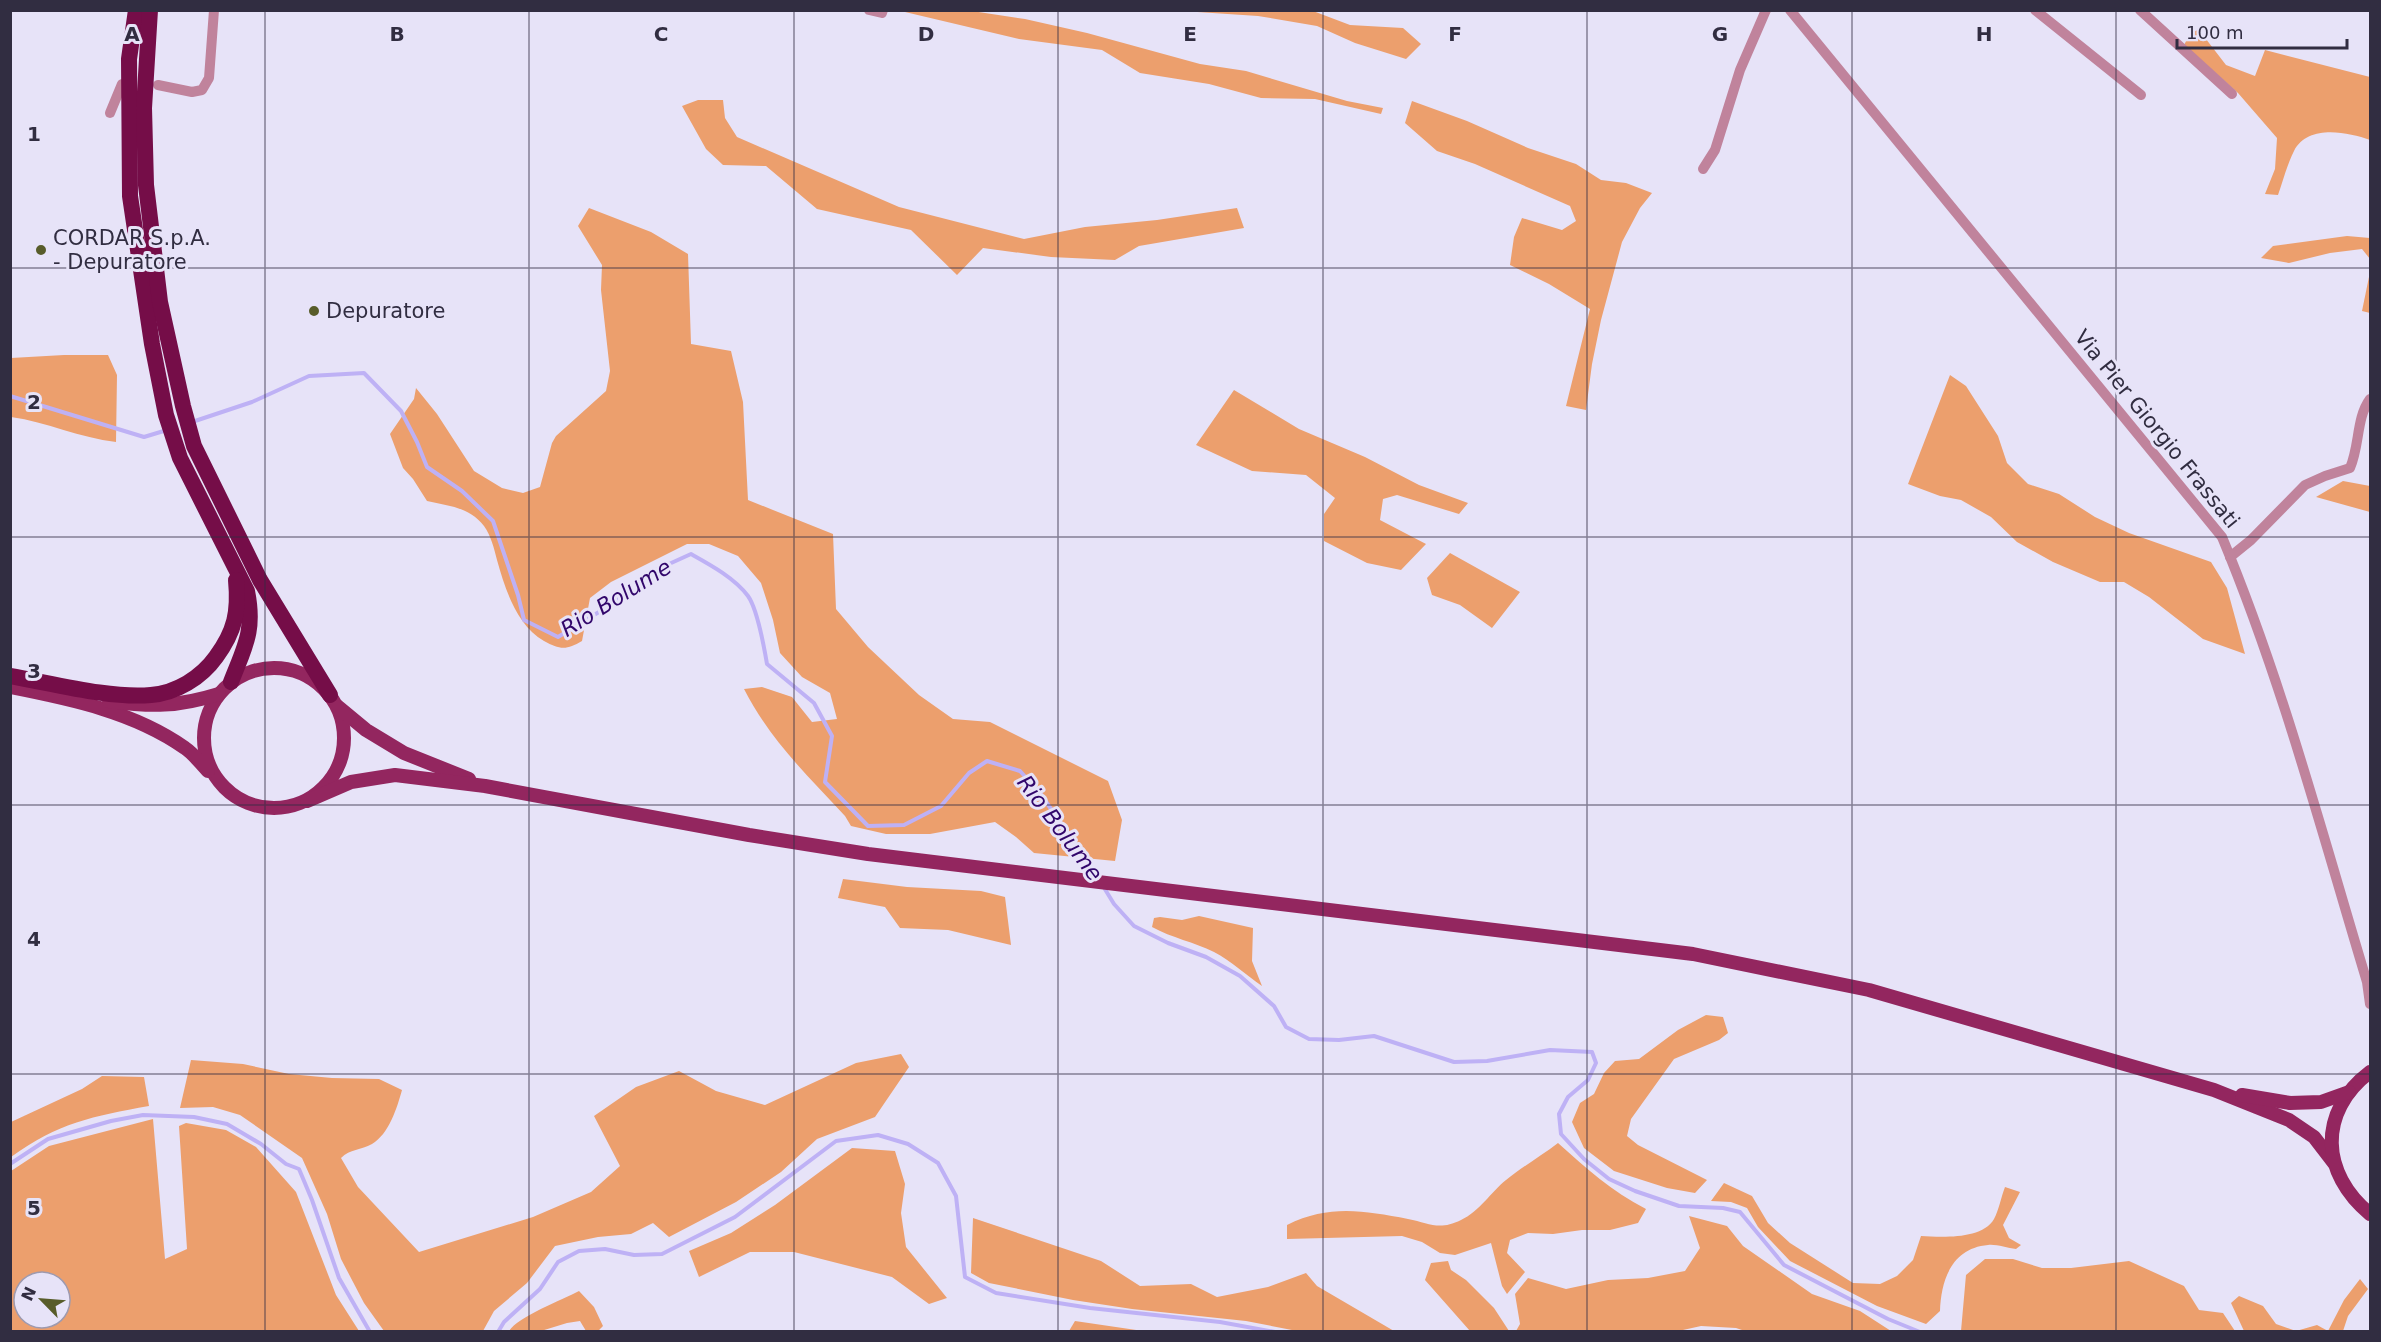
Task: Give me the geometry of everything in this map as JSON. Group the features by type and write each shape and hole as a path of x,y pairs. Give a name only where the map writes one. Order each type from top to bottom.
{"highway":[{"path":"136,10 129,59 130,196 152,344 166,415 180,458 247,591 251,610 250,633 225,688"},
{"path":"150,10 144,108 146,185 160,302 183,406 194,446 260,580 333,700"},
{"path":"10,676 118,694 152,695 184,686 212,663 230,635 238,603 234,565"}],"main road":[{"path":"10,687 149,706 193,702 225,688 247,673 265,668 283,668 301,673 317,682 366,730 404,753 485,786"},
{"path":"214,777 203,743 204,726 210,709 225,688"},
{"path":"30,690 96,706 147,725 187,749 226,790 256,807 273,809 291,807 351,782 395,776 485,786 749,835 857,852 1693,954 1869,990 2214,1090 2289,1120 2314,1137 2334,1163 2342,1183 2355,1201 2370,1214"},
{"path":"307,801 322,790 334,776 341,759 344,740 343,722 333,700"},
{"path":"2334,1163 2332,1138 2337,1114 2349,1092 2370,1072"},
{"path":"2214,1090 2290,1103 2321,1102 2349,1092"}],"street":[{"path":"158,85 192,92 202,90 209,78 214,10"},
{"path":"869,10 882,12 883,10"},
{"path":"1703,169 1716,150 1740,70 1766,10"},
{"name":"Via Pier Giorgio Frassati","path":"1790,10 2222,537 2247,598 2288,723 2369,985 2370,1004"},
{"path":"2035,10 2141,95"},
{"path":"2140,10 2232,94"},
{"path":"110,113 122,84"},
{"path":"2230,557 2251,540 2305,485 2350,468 2356,454 2363,409 2370,399"}],"shaded area":[{"path":"907,10 972,11 1025,19 1087,33 1200,64 1246,71 1347,101 1383,108 1381,114 1315,99 1261,98 1209,84 1140,73 1102,50 1019,39 905,12"},
{"path":"1182,11 1313,11 1350,25 1403,28 1421,44 1406,59 1355,43 1317,26 1258,16"},
{"path":"2199,30 2226,65 2255,76 2265,50 2370,77 2370,140 2329,132 2309,137 2300,142 2294,151 2278,195 2265,194 2275,169 2277,138 2238,93 2184,45 2191,32"},
{"path":"698,100 723,100 725,118 737,137 899,207 1024,239 1085,227 1157,220 1237,208 1244,228 1139,246 1115,260 1051,257 983,248 957,275 911,230 817,209 766,166 723,165 706,149 682,106"},
{"path":"1412,101 1467,121 1528,148 1576,164 1601,180 1626,183 1652,193 1640,208 1622,242 1601,320 1586,410 1566,406 1590,309 1549,284 1510,265 1514,237 1522,218 1562,230 1576,221 1570,206 1475,164 1437,151 1405,123"},
{"path":"589,208 651,232 688,254 691,344 731,351 743,402 748,500 833,534 836,609 868,647 919,695 953,719 990,722 1108,781 1122,820 1115,861 1034,853 995,822 930,834 886,834 851,826 845,816 777,741 744,689 762,687 792,697 812,722 837,719 830,693 802,677 780,653 773,620 761,583 738,556 709,544 687,544 611,582 590,598 582,641 577,644 563,648 555,646 544,641 526,626 513,606 492,542 484,526 465,511 427,501 403,468 390,434 414,399 416,388 437,414 474,471 502,488 523,493 540,487 556,436 606,391 610,371 601,290 602,265 578,226"},
{"path":"2347,236 2370,238 2370,259 2362,249 2330,253 2289,263 2261,258 2273,246"},
{"path":"2370,272 2370,313 2362,311"},
{"path":"108,355 117,375 116,442 11,417 11,358"},
{"path":"1950,375 1966,386 1998,436 2007,463 2028,484 2059,494 2095,517 2129,533 2211,562 2227,588 2245,654 2203,639 2149,597 2124,582 2100,582 2053,562 2017,542 1991,517 1961,500 1940,496 1908,484"},
{"path":"1234,390 1299,429 1365,457 1419,485 1468,503 1459,514 1397,495 1383,499 1380,520 1426,544 1401,570 1367,563 1324,541 1324,514 1335,498 1306,475 1252,471 1196,445"},
{"path":"2343,481 2370,486 2370,512 2316,497"},
{"path":"1450,553 1520,592 1492,628 1460,605 1432,595 1427,578"},
{"path":"843,879 907,887 981,891 1005,897 1011,945 948,930 900,928 885,907 838,898"},
{"path":"1199,916 1253,928 1252,961 1262,986 1214,952 1152,927 1154,918 1182,920"},
{"path":"1706,1015 1723,1017 1728,1033 1719,1040 1674,1059 1631,1119 1627,1136 1638,1145 1707,1180 1695,1193 1667,1188 1614,1171 1584,1148 1572,1122 1580,1103 1594,1094 1604,1073 1615,1061 1639,1059 1678,1030"},
{"path":"901,1054 909,1067 875,1117 817,1139 781,1172 736,1202 669,1237 653,1223 631,1234 598,1237 555,1246 527,1283 494,1311 483,1331 384,1331 364,1303 341,1259 327,1214 302,1158 240,1115 213,1107 180,1108 191,1060 243,1064 289,1074 379,1079 402,1090 388,1127 378,1140 341,1158 358,1187 419,1252 533,1217 591,1192 620,1166 594,1116 636,1087 679,1071 716,1091 765,1105 856,1063"},
{"path":"102,1076 144,1077 149,1106 77,1122 28,1145 11,1157 11,1122 82,1089"},
{"path":"153,1119 165,1259 187,1249 179,1126 186,1123 226,1130 256,1147 296,1192 336,1295 359,1331 11,1331 11,1171 49,1146"},
{"path":"1558,1143 1610,1187 1646,1209 1638,1223 1610,1230 1582,1230 1553,1234 1528,1233 1510,1240 1507,1253 1525,1272 1507,1294 1502,1286 1491,1243 1455,1255 1440,1253 1422,1242 1402,1236 1287,1239 1287,1225 1303,1218 1333,1212 1362,1212 1440,1226 1453,1223 1474,1212 1506,1180"},
{"path":"852,1148 895,1151 905,1184 901,1213 906,1247 947,1298 929,1304 892,1277 794,1252 750,1252 699,1277 689,1251 731,1233 775,1205"},
{"path":"1724,1183 1752,1196 1768,1223 1790,1243 1853,1283 1880,1284 1897,1276 1913,1260 1921,1236 1961,1236 1980,1231 1988,1226 1996,1215 2005,1187 2020,1192 2003,1225 2009,1238 2021,1245 2016,1249 1991,1245 1976,1247 1965,1252 1957,1259 1946,1277 1940,1311 1926,1324 1877,1306 1790,1261 1758,1227 1747,1208 1731,1202 1711,1201"},
{"path":"1689,1216 1727,1226 1743,1246 1812,1294 1860,1311 1891,1331 1748,1332 1736,1328 1701,1326 1674,1332 1516,1331 1520,1324 1515,1294 1528,1278 1566,1289 1608,1280 1648,1278 1685,1271 1700,1248"},
{"path":"973,1218 1101,1261 1140,1286 1191,1284 1217,1297 1268,1287 1306,1273 1317,1286 1394,1331 1297,1331 1246,1321 1132,1309 1073,1300 989,1283 971,1273"},
{"path":"1985,1259 2013,1259 2042,1268 2071,1268 2129,1261 2184,1286 2199,1310 2223,1313 2235,1331 1961,1331 1966,1275"},
{"path":"1448,1261 1451,1270 1466,1280 1494,1308 1509,1331 1470,1331 1425,1280 1431,1263"},
{"path":"2360,1279 2368,1289 2348,1316 2343,1331 2328,1331 2344,1300"},
{"path":"579,1291 594,1307 603,1326 598,1331 586,1331 580,1321 541,1331 509,1331 531,1314"},
{"path":"2239,1296 2263,1306 2276,1324 2296,1331 2244,1331 2231,1303"},
{"path":"1075,1321 1143,1331 1069,1331"},
{"path":"2317,1325 2328,1331 2296,1331"}],"waterway":[{"name":"Rio Bolume","path":"192,422 252,402 309,376 364,373 401,411 427,467 462,491 493,521 524,620 558,637 612,604 647,574 691,554 729,577 743,589 752,602 758,619 767,664 814,703 832,736 825,782 868,826 904,825 941,806 969,773 987,761 1020,771 1040,793 1098,877"},
{"name":"Rio Bolume","path":"10,396 144,437 167,430"},
{"name":"Rio Bolume","path":"1103,886 1114,904 1134,926 1168,943 1206,957 1240,976 1274,1006 1286,1027 1309,1039 1339,1040 1374,1036 1454,1062 1487,1061 1550,1050 1592,1052 1596,1063 1588,1080 1568,1097 1559,1114 1561,1134 1584,1159 1609,1179 1635,1191 1679,1206 1723,1208 1740,1212 1784,1265 1888,1319 1920,1332"},
{"path":"10,1164 48,1139 111,1121 143,1115 194,1117 227,1124 261,1144 286,1164 299,1169 339,1278 370,1332"},
{"path":"498,1332 504,1322 540,1289 558,1262 579,1251 605,1249 634,1255 662,1254 735,1217 836,1141 878,1135 908,1144 938,1163 956,1196 965,1277 996,1293 1090,1308 1220,1322 1275,1332"}],"place":[{"name":"CORDAR S.p.A. - Depuratore","path":"41,250"},
{"name":"Depuratore","path":"314,311"}]}
